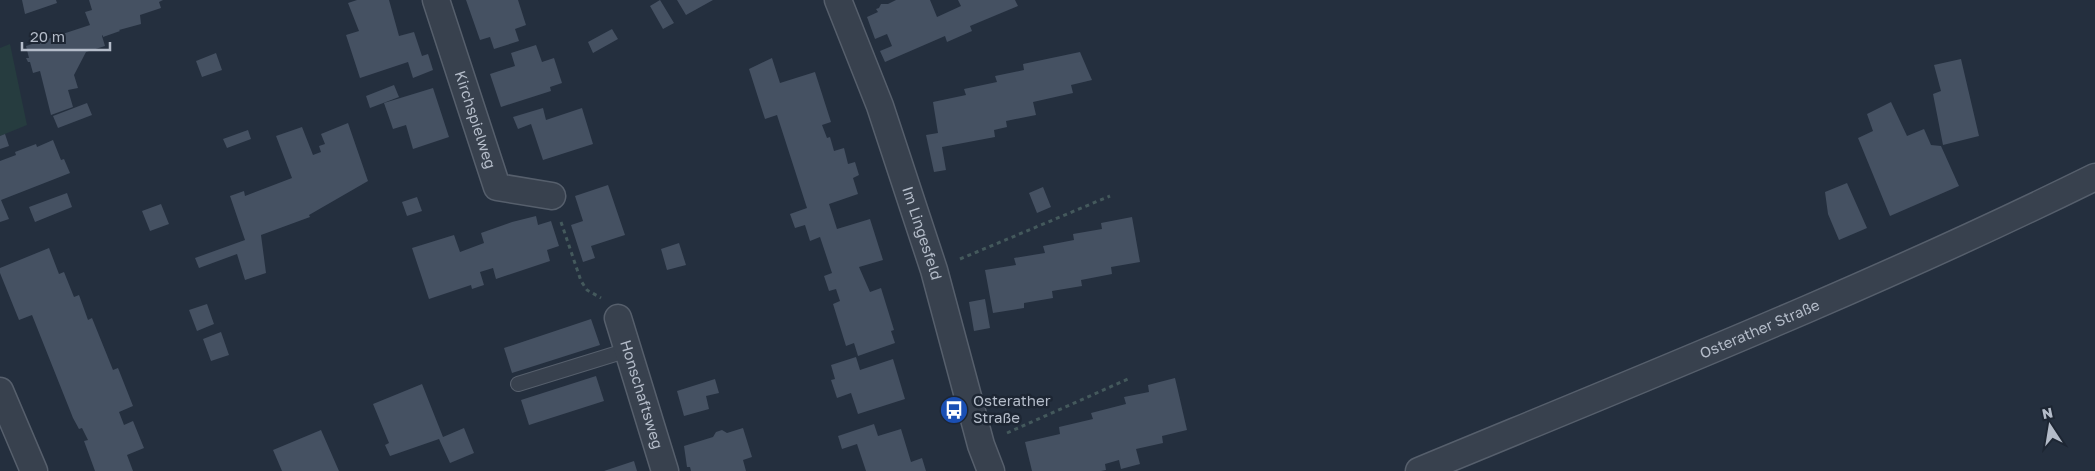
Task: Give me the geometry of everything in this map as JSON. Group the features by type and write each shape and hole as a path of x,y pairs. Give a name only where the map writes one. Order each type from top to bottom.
{"street":[{"name":"Kirchspielweg","path":"436,0 497,187 552,196"},
{"name":"Im Lingesfeld","path":"838,0 880,106 934,270 981,444 991,471"},
{"name":"Osterather Straße","path":"1419,471 1846,294 2095,177"},
{"name":"Honschaftsweg","path":"618,318 665,471"},
{"path":"0,391 34,471"}],"lane":[{"path":"518,384 628,350"}],"path":[{"path":"552,196 581,281 587,290 610,304 618,318"},
{"path":"934,270 1110,196"},
{"path":"981,444 1128,379"}],"green space":[{"path":"10,44 27,125 0,136 0,48"}],"building":[{"path":"22,0 56,0 57,3 25,14"},
{"path":"89,0 163,0 159,2 161,8 140,15 141,24 103,37 103,35 102,36 105,46 86,52 74,75 78,88 68,90 73,107 51,115 40,71 33,73 30,62 26,58 29,58 26,46 90,25 85,12 92,10"},
{"path":"357,0 389,0 399,36 414,32 422,56 428,54 433,70 413,78 408,62 360,78 346,35 359,31 348,3"},
{"path":"466,0 518,0 526,25 515,29 519,41 494,49 490,37 480,40"},
{"path":"660,0 674,23 663,29 650,6"},
{"path":"677,0 713,0 686,15"},
{"path":"896,0 930,0 937,17 961,6 958,0 1015,0 1018,6 970,26 972,31 947,42 945,36 885,62 880,51 892,46 887,34 875,39 867,17 878,12 876,9 881,4 888,4"},
{"path":"612,29 618,39 593,53 588,42"},
{"path":"536,45 542,62 554,58 562,83 550,87 551,91 501,107 490,74 515,66 511,53"},
{"path":"1080,52 1092,80 1071,85 1073,93 1033,102 1036,115 1006,121 1007,127 994,130 995,137 942,147 946,170 934,172 926,135 938,133 933,102 966,95 964,89 997,82 995,76 1024,70 1023,64"},
{"path":"216,53 222,70 202,77 196,61"},
{"path":"772,58 780,83 815,72 831,122 822,125 827,138 830,137 834,151 844,148 848,164 855,162 859,175 853,178 858,194 829,204 837,229 870,219 883,260 859,267 870,292 881,288 894,330 891,331 895,343 858,356 854,343 846,346 833,304 840,301 836,289 829,291 824,276 832,273 820,237 810,241 805,225 795,228 790,214 807,208 777,115 765,119 749,69"},
{"path":"1961,59 1979,136 1943,145 1933,94 1941,91 1934,65"},
{"path":"394,85 399,97 370,108 366,96"},
{"path":"433,88 449,137 413,149 406,125 393,129 384,103"},
{"path":"1891,102 1907,136 1924,129 1931,145 1941,146 1959,186 1890,216 1858,138 1873,131 1867,114"},
{"path":"87,103 92,115 58,128 53,116"},
{"path":"543,108 546,120 582,108 593,144 543,160 531,124 518,129 513,117"},
{"path":"348,123 368,181 309,215 310,217 261,235 266,273 245,280 237,254 199,268 195,258 245,240 230,196 244,191 245,196 292,178 276,136 302,127 313,155 321,152 319,146 325,144 321,134"},
{"path":"248,130 251,139 227,148 223,139"},
{"path":"5,134 9,146 0,149 0,136"},
{"path":"53,140 61,160 64,159 70,173 1,200 9,219 0,222 0,161 16,155 15,152 36,144 37,147"},
{"path":"1847,183 1867,228 1839,240 1828,214 1825,192"},
{"path":"608,185 625,235 591,246 595,258 583,262 571,225 583,221 575,196"},
{"path":"1043,187 1051,207 1037,213 1029,193"},
{"path":"67,193 72,207 35,222 29,207"},
{"path":"417,197 422,211 407,216 402,202"},
{"path":"161,204 169,224 150,231 142,211"},
{"path":"536,216 538,225 551,221 559,246 547,250 550,261 496,279 493,268 480,272 484,285 472,289 471,285 429,299 412,248 454,235 460,252 484,243 481,233"},
{"path":"1132,217 1140,262 1111,267 1112,274 1081,280 1082,286 1052,291 1053,298 1024,303 1024,308 993,313 985,270 1016,265 1014,258 1045,253 1043,246 1074,240 1073,234 1102,229 1101,223"},
{"path":"679,243 686,265 667,270 661,249"},
{"path":"49,248 59,274 64,272 74,297 79,295 88,320 92,318 113,370 118,368 133,406 119,412 124,425 133,421 144,448 127,455 133,471 95,471 84,441 88,440 82,428 79,429 73,418 32,315 19,320 0,273 0,268"},
{"path":"985,299 990,328 974,331 969,302"},
{"path":"207,304 214,324 197,331 189,310"},
{"path":"591,319 600,345 512,373 504,348"},
{"path":"221,332 229,355 211,361 203,339"},
{"path":"856,357 860,370 893,359 905,399 858,414 851,393 837,398 831,380 835,379 831,365"},
{"path":"596,376 604,401 529,425 521,400"},
{"path":"1175,378 1187,430 1162,436 1163,443 1136,449 1140,464 1121,469 1119,460 1105,464 1106,470 1101,471 1032,471 1025,442 1060,434 1059,427 1093,419 1091,413 1126,404 1124,397 1149,392 1148,385"},
{"path":"715,379 719,393 706,396 709,409 684,416 677,391"},
{"path":"422,384 443,437 464,428 474,453 450,463 439,439 390,456 385,445 389,443 373,404"},
{"path":"874,424 878,436 901,429 911,462 922,458 926,471 866,471 857,444 842,449 838,436"},
{"path":"743,428 752,457 743,460 746,471 691,471 690,467 687,467 684,446 713,437 716,432 722,430 727,433"},
{"path":"321,430 339,471 282,471 273,450"},
{"path":"634,461 637,471 604,471"}],"place":[{"name":"Osterather Straße","path":"954,410"}]}
